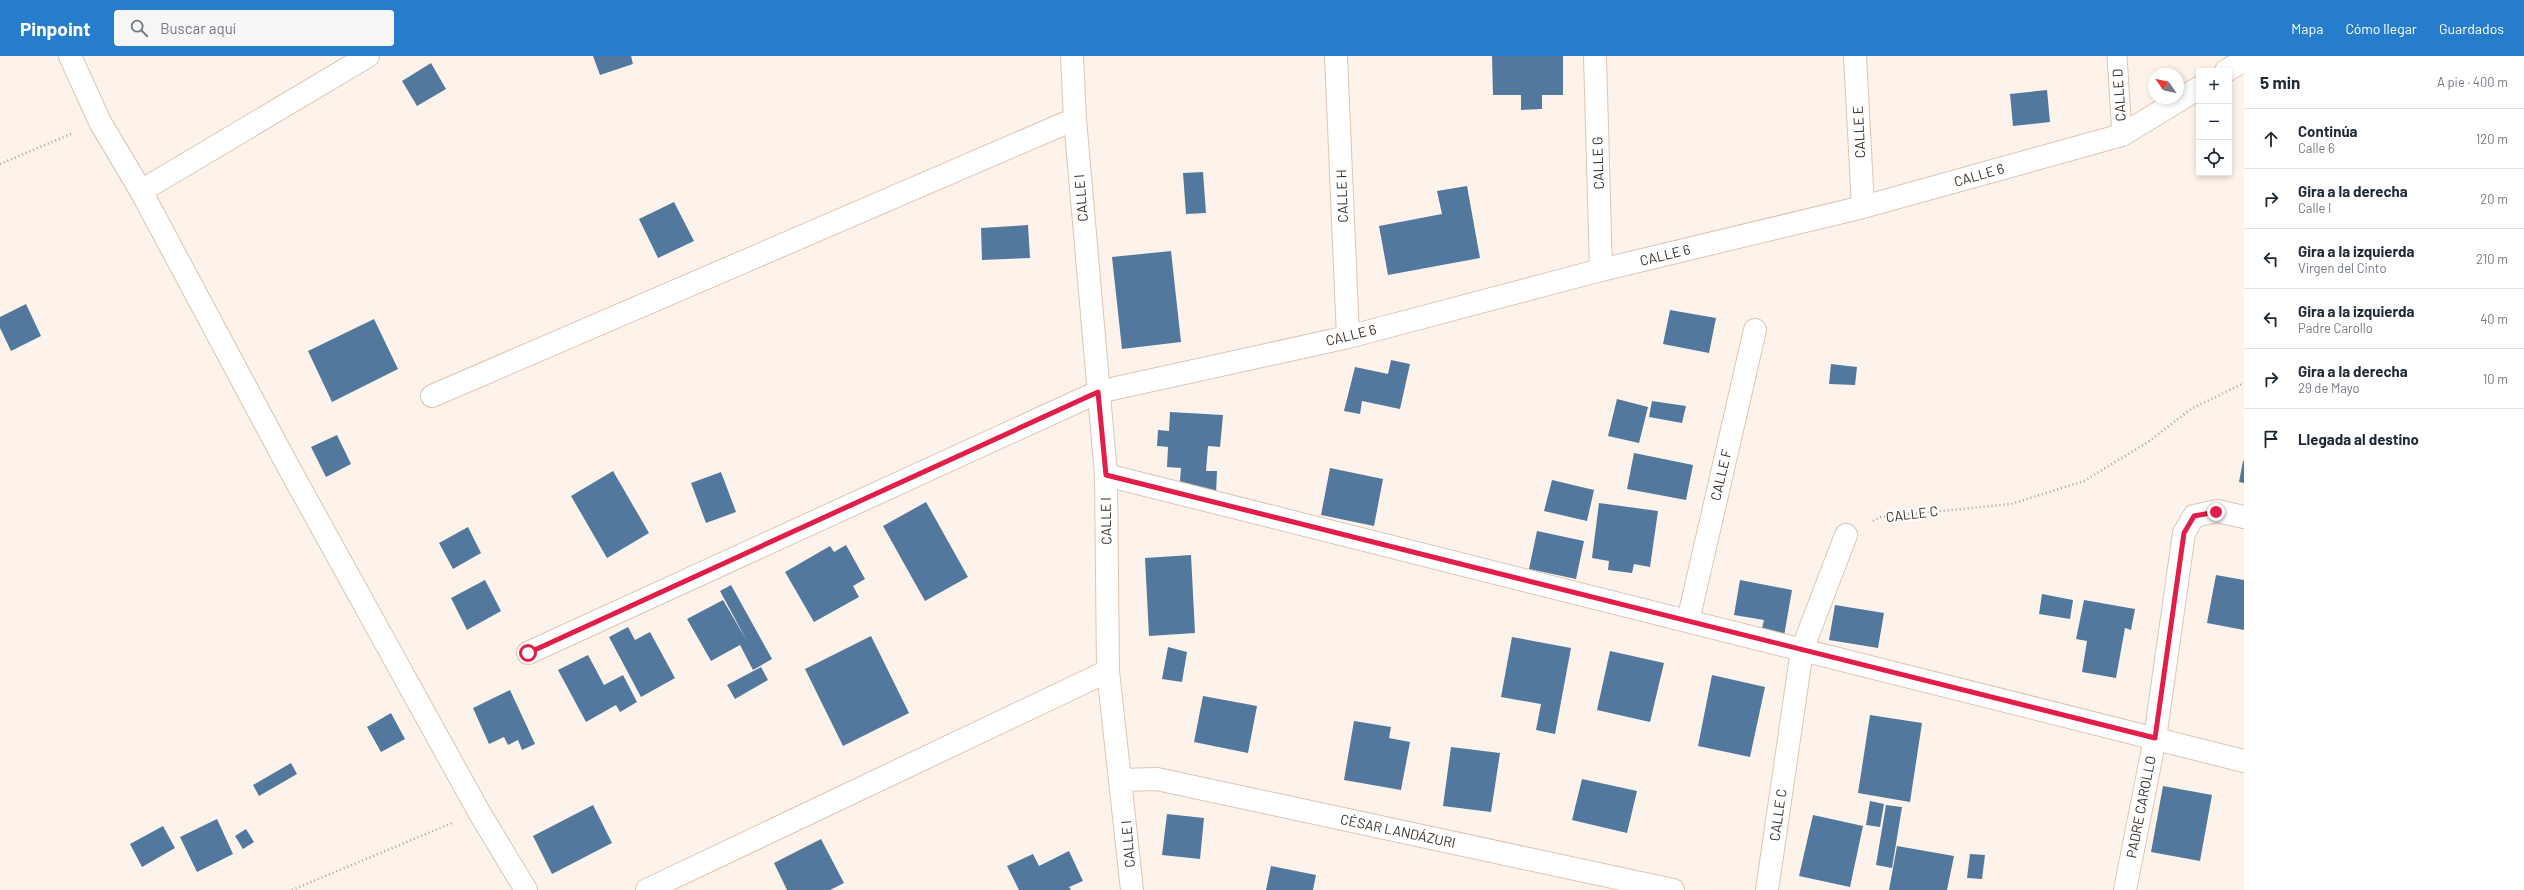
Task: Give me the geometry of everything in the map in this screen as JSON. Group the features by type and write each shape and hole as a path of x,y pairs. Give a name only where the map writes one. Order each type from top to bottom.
{"street":[{"path":"70,56 100,122 140,191 289,468 479,812 526,890"},
{"path":"140,191 368,56"},
{"name":"CALLE I","path":"1072,56 1075,119 1106,475 1108,671 1122,780 1132,890"},
{"name":"CALLE H","path":"1336,56 1348,337"},
{"name":"CALLE G","path":"1595,56 1601,270"},
{"name":"CALLE E","path":"1855,56 1863,207"},
{"path":"2231,68 2244,60"},
{"name":"CALLE 6","path":"528,653 1098,392 1348,337 1601,270 1863,207 2122,135 2196,90"},
{"path":"432,396 1075,119"},
{"name":"CALLE F","path":"1688,621 1755,330"},
{"path":"1106,475 2244,761"},
{"name":"PADRE CAROLLO","path":"2125,890 2155,738 2184,533 2194,516 2216,512 2244,517"},
{"name":"CALLE C","path":"1766,890 1802,650 1846,536"},
{"path":"647,890 1108,671"},
{"name":"CÉSAR LANDÁZURI","path":"1122,780 1157,779 1673,890"}],"lane":[{"name":"CALLE D","path":"2117,56 2122,135"}],"path":[{"path":"0,164 100,122"},
{"name":"CALLE C","path":"1846,536 1880,517 2011,504 2084,481 2148,442 2192,409 2244,383"},
{"path":"292,890 479,812"}],"building":[{"path":"593,56 631,56 633,64 600,75"},
{"path":"1492,56 1563,56 1563,95 1542,95 1542,109 1521,110 1521,95 1493,95"},
{"path":"431,63 446,89 417,106 402,81"},
{"path":"2047,90 2050,122 2013,126 2010,94"},
{"path":"1203,172 1206,213 1186,214 1183,173"},
{"path":"1467,186 1480,258 1388,275 1379,226 1442,214 1437,191"},
{"path":"674,202 694,241 658,258 639,219"},
{"path":"1028,225 1030,258 982,260 981,228"},
{"path":"1171,251 1181,342 1122,349 1112,257"},
{"path":"26,304 41,336 11,351 0,328 0,317"},
{"path":"1670,310 1716,318 1709,353 1663,344"},
{"path":"374,319 398,369 332,402 308,351"},
{"path":"1391,360 1410,364 1400,409 1362,401 1360,414 1344,411 1355,367 1388,374"},
{"path":"1831,364 1857,367 1855,385 1829,384"},
{"path":"1617,399 1648,407 1639,443 1608,436"},
{"path":"1652,401 1686,406 1682,423 1649,417"},
{"path":"1170,412 1223,415 1220,447 1208,446 1206,471 1217,471 1216,494 1179,492 1181,468 1167,467 1168,447 1157,446 1158,430 1169,431"},
{"path":"337,435 351,464 326,477 311,447"},
{"path":"1634,453 1693,465 1686,500 1627,489"},
{"path":"2244,461 2244,483 2239,482"},
{"path":"1330,468 1383,479 1374,526 1321,515"},
{"path":"613,471 649,533 607,558 571,496"},
{"path":"721,472 736,512 706,523 691,483"},
{"path":"1552,480 1594,490 1587,521 1544,511"},
{"path":"926,502 968,577 925,601 883,526"},
{"path":"1599,503 1658,511 1650,567 1634,564 1632,573 1608,570 1609,561 1592,558"},
{"path":"468,527 481,553 453,569 439,543"},
{"path":"1537,531 1584,541 1576,579 1529,569"},
{"path":"846,545 865,579 853,586 859,597 814,622 785,572 830,546 834,552"},
{"path":"1191,555 1195,633 1149,636 1145,558"},
{"path":"2216,575 2244,580 2244,630 2207,623"},
{"path":"485,580 501,611 467,630 451,598"},
{"path":"1740,580 1792,590 1784,636 1761,632 1764,620 1734,615"},
{"path":"731,585 772,659 753,670 740,645 711,661 687,619 723,600 747,641 720,591"},
{"path":"2042,594 2073,600 2070,619 2039,614"},
{"path":"2084,600 2135,609 2131,630 2125,628 2116,678 2082,672 2087,641 2076,639"},
{"path":"1835,605 1884,613 1878,648 1829,640"},
{"path":"628,627 635,640 650,632 675,678 641,697 609,637"},
{"path":"871,636 909,713 843,746 805,669"},
{"path":"1512,637 1571,648 1555,734 1536,730 1541,704 1501,697"},
{"path":"1168,647 1187,652 1182,682 1162,679"},
{"path":"1610,651 1664,663 1650,722 1597,710"},
{"path":"588,655 604,685 623,675 637,702 620,712 616,705 586,722 558,670"},
{"path":"761,667 768,680 735,699 727,685"},
{"path":"1712,675 1765,687 1750,757 1698,746"},
{"path":"510,690 535,744 522,750 518,740 508,745 504,737 489,744 473,708"},
{"path":"1203,696 1257,706 1248,753 1194,742"},
{"path":"391,713 405,739 381,752 367,727"},
{"path":"1870,715 1922,723 1910,802 1858,793"},
{"path":"1354,721 1391,727 1389,738 1410,742 1401,790 1344,780"},
{"path":"1451,747 1500,753 1491,812 1443,806"},
{"path":"291,763 297,774 259,796 253,785"},
{"path":"1582,779 1637,791 1627,833 1572,820"},
{"path":"2163,786 2212,795 2200,861 2151,852"},
{"path":"1870,801 1884,804 1880,827 1866,825"},
{"path":"593,805 612,843 552,874 533,836"},
{"path":"1886,805 1902,807 1892,868 1876,865"},
{"path":"1167,814 1204,818 1200,859 1162,855"},
{"path":"1813,815 1863,826 1850,887 1799,876"},
{"path":"217,819 233,854 197,872 180,837"},
{"path":"163,826 175,848 142,867 130,844"},
{"path":"246,829 254,842 243,849 235,836"},
{"path":"821,839 844,883 830,890 787,890 774,863"},
{"path":"1897,846 1954,856 1947,890 1889,890"},
{"path":"1069,851 1083,881 1069,887 1071,890 1019,890 1007,866 1033,854 1039,866"},
{"path":"1970,854 1985,855 1982,879 1967,878"},
{"path":"1271,866 1316,875 1313,890 1266,890"}],"route":[{"path":"528,653 1098,392 1106,475 2155,738 2184,533 2194,516 2216,512"}]}
